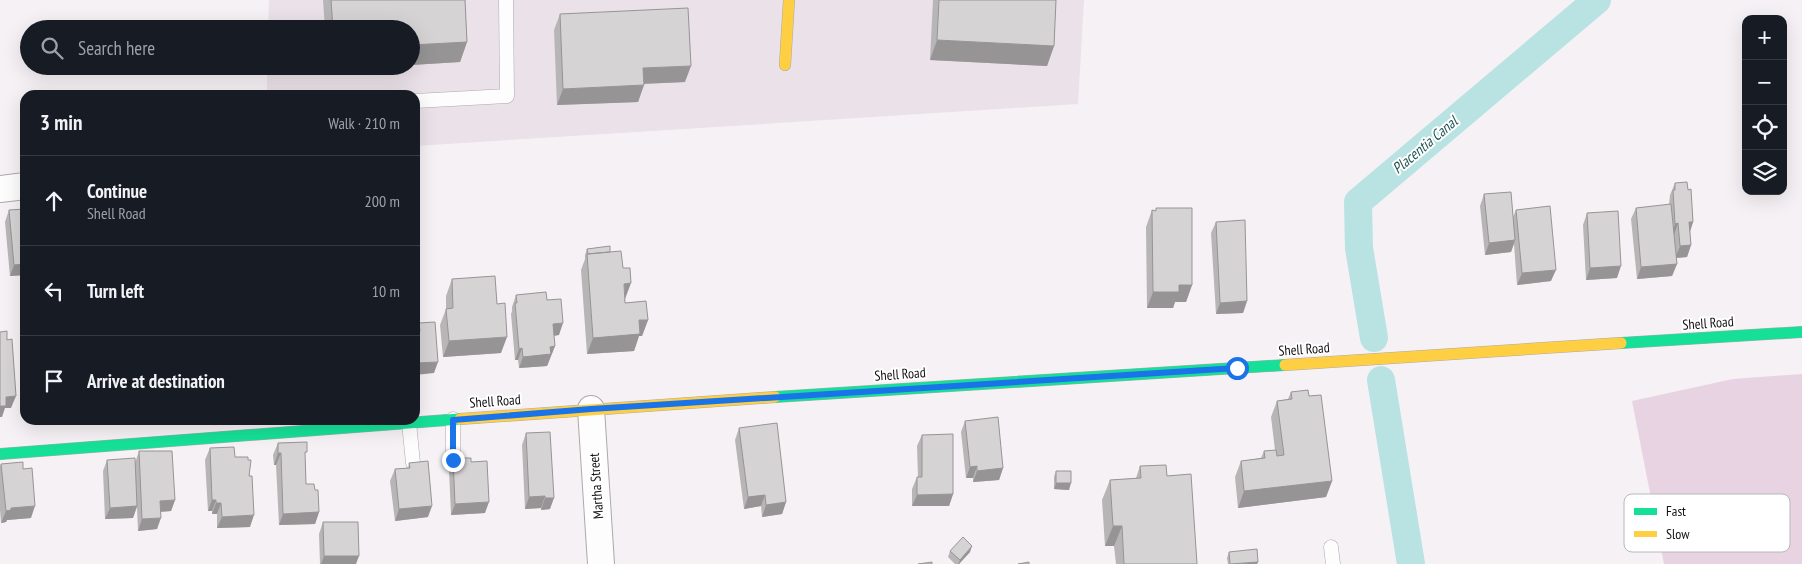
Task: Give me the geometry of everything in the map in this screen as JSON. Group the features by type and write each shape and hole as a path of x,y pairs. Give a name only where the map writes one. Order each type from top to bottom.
{"street":[{"path":"785,65 789,0"},
{"path":"0,189 20,187"},
{"name":"Shell Road","path":"420,422 591,409 1802,332"},
{"name":"Martha Street","path":"591,409 601,564"},
{"name":"Shell Road","path":"0,454 383,425"}],"lane":[{"path":"420,101 507,96 506,0"},
{"path":"453,420 453,460"},
{"path":"409,425 414,463"},
{"path":"1331,547 1333,564"}],"shaded area":[{"path":"269,0 1084,0 1078,104 420,146 420,90 267,90 267,75 420,75 420,20 268,20"},
{"path":"1802,374 1802,564 1664,564 1662,552 1790,552 1790,494 1650,494 1632,401 1733,379"}],"building":[{"path":"331,0 465,0 467,42 420,45 420,20 332,20"},
{"path":"939,0 1056,0 1054,46 937,40"},
{"path":"688,8 691,66 643,68 644,85 563,89 560,14"},
{"path":"1687,182 1688,190 1691,189 1693,222 1689,222 1691,245 1680,246 1678,223 1675,224 1673,190 1675,190 1675,183"},
{"path":"1511,192 1515,240 1489,243 1484,194"},
{"path":"1671,204 1677,264 1641,267 1636,208"},
{"path":"1550,206 1556,270 1522,273 1516,210"},
{"path":"1156,208 1192,208 1192,285 1179,285 1179,292 1153,292 1152,210 1156,211"},
{"path":"20,209 20,264 14,265 9,210"},
{"path":"1618,211 1621,266 1590,268 1587,213"},
{"path":"1245,220 1247,301 1220,303 1216,222"},
{"path":"610,246 610,252 588,254 587,249"},
{"path":"621,251 623,268 630,268 631,283 624,284 625,303 646,301 648,320 639,320 640,334 593,338 587,254"},
{"path":"495,276 497,304 505,303 507,337 449,341 446,309 453,308 452,279"},
{"path":"546,292 547,300 561,299 563,323 553,324 555,346 550,347 551,354 523,357 522,348 519,349 516,295"},
{"path":"435,322 438,362 420,363 420,323"},
{"path":"7,331 7,340 12,339 16,396 6,397 6,406 0,406 0,332"},
{"path":"1308,390 1309,396 1321,395 1332,481 1244,491 1241,461 1265,458 1264,451 1276,450 1277,456 1284,455 1277,401 1292,399 1291,392"},
{"path":"998,417 1003,468 977,471 977,466 970,467 965,421"},
{"path":"777,423 786,502 766,505 765,495 748,497 739,428"},
{"path":"550,432 554,498 545,498 545,496 529,497 526,433"},
{"path":"953,434 953,494 917,495 917,477 922,477 922,435"},
{"path":"307,442 307,452 305,452 306,484 314,484 315,490 318,490 319,512 283,514 281,453 278,453 278,443"},
{"path":"234,447 235,457 248,457 248,460 251,460 249,476 252,476 254,515 222,517 221,503 216,503 216,500 212,500 210,448"},
{"path":"139,451 172,451 175,500 160,501 161,518 142,519"},
{"path":"135,458 137,506 110,508 107,460"},
{"path":"453,458 471,458 471,462 487,461 489,502 455,504"},
{"path":"428,461 432,506 399,509 395,469 410,468 409,463"},
{"path":"23,462 23,469 32,468 35,506 11,508 11,510 6,511 1,464"},
{"path":"1166,465 1167,476 1191,474 1197,564 1124,564 1122,526 1113,526 1110,480 1141,478 1140,466"},
{"path":"1056,471 1071,471 1071,483 1056,483"},
{"path":"323,522 358,522 359,556 324,556"},
{"path":"963,537 972,546 960,560 950,551"},
{"path":"1257,549 1258,562 1230,564 1229,552"}],"waterway":[{"name":"Placentia Canal","path":"1374,338 1359,248 1358,202 1597,0"},
{"name":"Placentia Canal","path":"1381,380 1411,564"}],"traffic: fast":[{"path":"1621,343 1802,332"},
{"path":"775,397 1285,365"},
{"path":"420,422 460,419"},
{"path":"0,454 381,425"}],"traffic: slow":[{"path":"785,65 789,0"},
{"path":"1285,365 1621,343"},
{"path":"460,419 775,397"}],"route":[{"path":"453,460 453,420 591,409 1237,368"}]}
